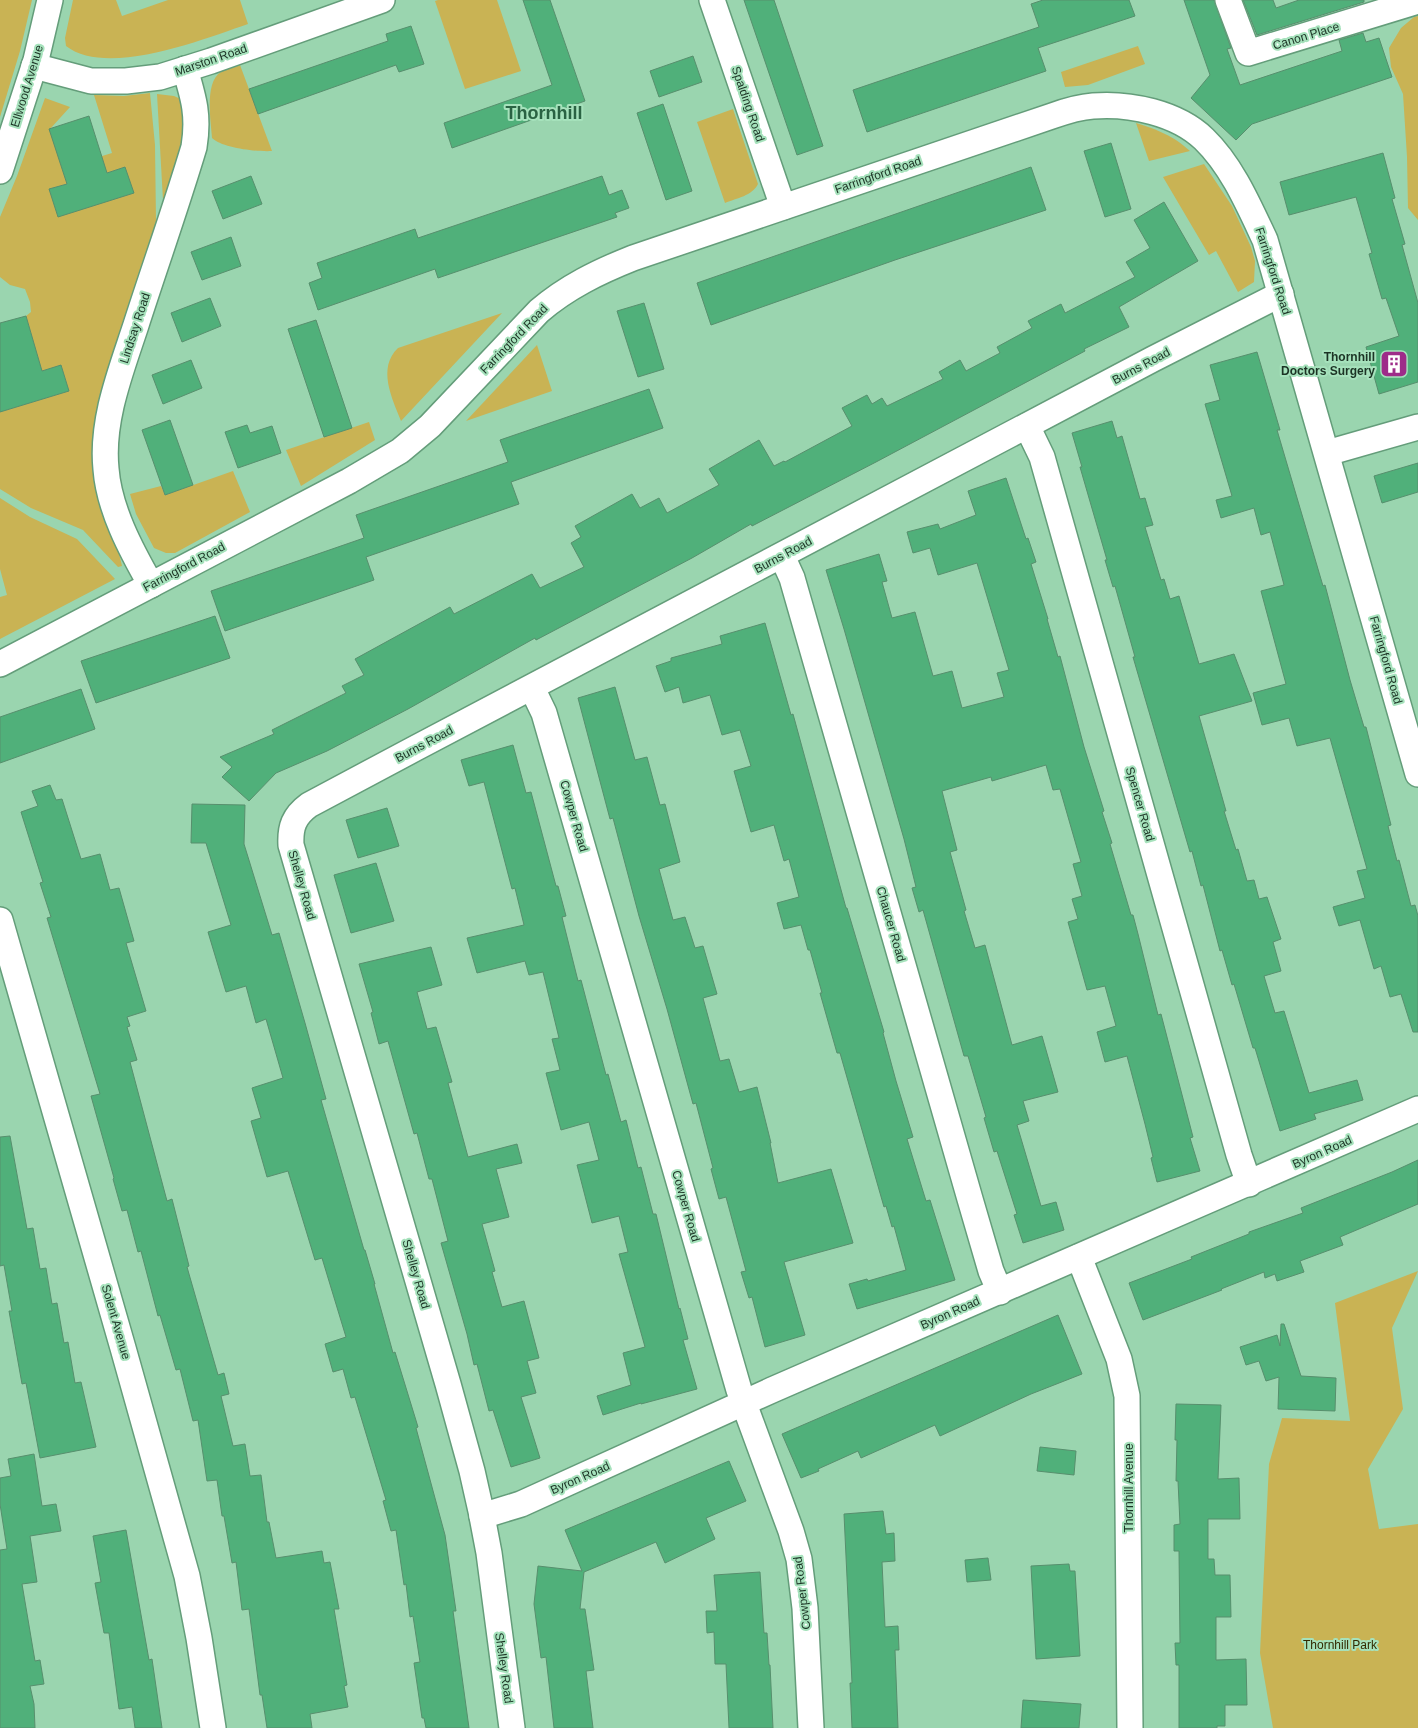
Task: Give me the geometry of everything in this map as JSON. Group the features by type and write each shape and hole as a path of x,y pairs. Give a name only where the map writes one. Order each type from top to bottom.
{"street":[{"name":"Ellwood Avenue","path":"0,171 34,66 50,0"},
{"name":"Marston Road","path":"34,66 91,81 144,80 185,69 382,0"},
{"name":"Spalding Road","path":"712,0 783,207"},
{"name":"Canon Place","path":"1228,0 1248,53 1418,1"},
{"name":"Lindsay Road","path":"151,585 114,505 106,470 106,439 123,363 194,148 197,110 185,69"},
{"name":"Farringford Road","path":"0,664 349,481 400,451 430,426 539,311 576,284 633,258 1073,109 1110,106 1132,108 1169,118 1203,138 1216,153 1242,192 1255,218 1265,240 1281,294 1418,774"},
{"name":"Burns Road","path":"292,826 296,817 309,805 1188,341 1281,294"},
{"name":"Spencer Road","path":"1027,426 1042,458 1239,1155 1249,1184"},
{"path":"1327,453 1418,427"},
{"name":"Chaucer Road","path":"782,556 792,578 974,1212 991,1270 1000,1292"},
{"name":"Cowper Road","path":"532,688 544,713 744,1403 791,1531 799,1559 806,1608 811,1728"},
{"name":"Shelley Road","path":"292,826 291,845 448,1384 482,1516 489,1553 512,1728"},
{"name":"Solent Avenue","path":"0,920 124,1348 187,1576 213,1728"},
{"name":"Byron Road","path":"482,1516 521,1504 744,1403 1418,1109"},
{"name":"Thornhill Avenue","path":"1079,1257 1119,1359 1127,1396 1129,1426 1130,1728"}],"green space":[{"path":"0,0 32,0 20,51 0,117"},
{"path":"73,0 116,0 122,16 168,0 240,0 248,24 156,53 106,58 84,55 66,46 65,38"},
{"path":"497,0 521,71 465,89 435,1"},
{"path":"1418,16 1418,220 1408,208 1403,94 1391,67 1389,48 1401,28"},
{"path":"1138,46 1145,64 1088,85 1065,87 1061,72"},
{"path":"240,65 272,151 231,147 212,138 210,93 212,84 221,72"},
{"path":"150,93 155,145 156,221 104,389 116,541 122,566 118,567 83,530 31,508 0,489 0,412 69,391 61,365 30,375 38,358 26,316 31,312 30,302 25,289 10,285 0,277 0,217 45,98 70,107 50,129 63,169 80,180 49,189 58,216 133,193 125,167 94,177 89,160 112,153 94,95 124,96"},
{"path":"157,94 174,96 185,101 186,134 167,203 163,200"},
{"path":"733,109 758,184 748,194 725,203 697,122"},
{"path":"1136,123 1164,134 1190,151 1149,161"},
{"path":"1204,164 1232,206 1251,247 1255,261 1254,282 1238,292 1216,251 1209,255 1163,177"},
{"path":"502,313 401,421 388,383 387,374 388,365 398,348"},
{"path":"537,345 552,391 466,421"},
{"path":"369,422 375,440 301,486 286,450"},
{"path":"233,471 250,512 175,553 166,553 154,548 136,514 130,494 161,486 165,495"},
{"path":"0,498 30,517 77,539 115,579 0,639 0,597 7,595 0,569"},
{"name":"Thornhill Park","path":"1418,1271 1392,1328 1403,1409 1368,1469 1379,1529 1418,1524 1418,1728 1273,1728 1260,1653 1269,1464 1282,1418 1350,1421 1335,1303"}],"building":[{"path":"523,0 550,0 585,101 452,148 444,123 552,85"},
{"path":"744,0 774,0 823,146 797,155"},
{"path":"1043,0 1129,0 1135,16 1038,48 1046,71 867,132 853,90 1039,27 1031,4"},
{"path":"1184,0 1214,0 1231,48 1227,49 1240,85 1342,51 1339,40 1363,33 1366,42 1379,38 1392,77 1252,124 1236,140 1191,98 1210,75"},
{"path":"1243,0 1273,0 1276,8 1299,0 1364,0 1364,2 1257,35"},
{"path":"411,26 424,64 399,72 396,65 258,114 249,89 388,41 386,34"},
{"path":"693,56 702,82 659,97 650,71"},
{"path":"663,104 692,191 666,200 637,113"},
{"path":"89,116 107,173 125,167 134,193 58,217 49,189 67,184 49,129"},
{"path":"1111,143 1131,209 1105,217 1084,151"},
{"path":"1383,153 1395,198 1392,199 1405,244 1402,245 1418,303 1418,382 1379,394 1366,347 1399,336 1386,298 1382,299 1369,254 1372,253 1356,197 1289,215 1280,182"},
{"path":"1031,167 1046,210 895,260 711,325 697,283"},
{"path":"251,176 262,204 223,219 212,191"},
{"path":"602,176 609,195 622,190 629,208 615,213 617,217 438,278 435,269 318,310 309,283 322,278 317,263 415,229 418,238"},
{"path":"1164,202 1198,261 1119,307 1129,327 1084,349 1085,351 876,462 752,526 751,524 692,558 536,640 535,638 408,709 327,751 276,773 249,801 222,777 232,767 220,757 274,734 272,730 346,693 342,686 364,675 355,659 450,607 454,614 532,574 540,588 584,567 571,543 581,537 575,526 632,494 640,508 659,498 667,513 719,485 709,469 759,440 774,466 785,462 852,426 842,408 867,395 872,404 882,398 887,406 943,379 939,372 960,360 966,371 1000,353 997,347 1032,328 1028,321 1061,304 1065,313 1135,277 1126,262 1150,248 1134,220"},
{"path":"231,237 241,266 202,280 191,252"},
{"path":"210,298 221,326 182,342 171,313"},
{"path":"644,303 664,369 638,377 617,311"},
{"path":"26,316 42,371 61,365 69,391 0,412 0,323"},
{"path":"316,320 352,428 324,437 288,329"},
{"path":"1257,352 1280,430 1277,430 1323,586 1325,585 1364,727 1366,727 1391,825 1388,826 1397,861 1399,860 1411,906 1415,905 1418,916 1418,1032 1413,1032 1401,994 1390,997 1381,966 1374,969 1360,920 1339,926 1333,907 1365,898 1357,871 1367,869 1330,738 1297,746 1289,718 1262,725 1253,693 1286,684 1261,591 1284,585 1270,532 1261,535 1254,508 1221,518 1216,500 1232,496 1205,404 1220,400 1210,365"},
{"path":"191,360 202,388 163,404 152,375"},
{"path":"649,389 663,428 511,482 519,504 366,557 374,580 225,631 211,591 364,538 356,515 508,462 500,440"},
{"path":"170,420 193,485 165,495 142,430"},
{"path":"1112,421 1117,438 1122,436 1140,499 1145,498 1153,525 1145,527 1161,580 1164,579 1170,599 1179,596 1199,664 1234,654 1252,701 1199,716 1226,811 1224,811 1247,881 1254,880 1259,899 1267,897 1281,939 1273,942 1281,971 1264,976 1275,1013 1284,1011 1309,1093 1357,1080 1363,1100 1314,1114 1316,1119 1280,1131 1234,984 1232,985 1222,950 1220,951 1203,885 1201,886 1192,851 1190,852 1133,657 1135,657 1115,586 1113,587 1105,560 1107,560 1080,467 1082,467 1072,433"},
{"path":"247,425 250,433 272,426 281,453 238,468 225,432"},
{"path":"1418,463 1418,492 1382,503 1374,476"},
{"path":"1006,478 1026,539 1028,538 1036,562 1031,564 1058,657 1060,656 1084,747 1104,811 1102,812 1112,843 1110,844 1131,915 1133,915 1158,1015 1161,1014 1193,1137 1190,1138 1200,1171 1157,1182 1151,1158 1153,1157 1127,1056 1105,1062 1097,1032 1116,1026 1105,986 1087,990 1068,922 1078,919 1072,899 1082,896 1073,864 1081,862 1060,789 1053,790 1046,765 992,781 991,777 942,791 957,850 950,852 966,910 964,911 975,948 985,945 1012,1045 1042,1036 1058,1092 1023,1101 1029,1121 1017,1125 1041,1206 1056,1202 1064,1230 1023,1243 1014,1215 1017,1214 997,1151 994,1152 968,1056 964,1056 923,910 919,912 912,888 916,887 904,839 826,570 879,554 887,581 882,582 892,618 915,612 933,676 952,671 962,708 1004,697 997,673 1009,670 977,563 938,575 930,548 913,553 907,532 938,524 940,529 976,515 968,491"},
{"path":"215,616 230,658 96,703 81,661"},
{"path":"765,623 791,715 793,714 846,908 884,1032 913,1137 907,1139 926,1201 930,1200 955,1280 857,1309 849,1284 867,1279 868,1281 906,1270 894,1226 892,1227 886,1206 884,1207 840,1053 837,1053 810,950 808,950 801,925 784,929 777,903 799,897 789,859 784,861 774,825 751,832 734,771 751,766 740,730 722,735 710,695 683,703 679,687 665,692 656,666 671,661 671,658 722,644 720,636"},
{"path":"615,687 635,760 647,757 660,805 665,804 680,862 659,869 673,920 685,917 695,948 703,946 717,994 703,998 720,1061 729,1059 739,1092 757,1087 771,1143 778,1183 831,1169 853,1243 784,1262 805,1335 765,1347 752,1297 749,1298 741,1272 746,1271 726,1197 719,1199 696,1103 693,1104 613,818 610,819 578,698"},
{"path":"81,689 95,729 0,763 0,717"},
{"path":"513,745 526,793 531,792 556,886 558,886 566,916 562,917 578,981 581,980 606,1075 608,1074 621,1122 626,1120 638,1168 641,1167 653,1214 656,1214 688,1339 683,1340 697,1389 603,1415 597,1396 631,1385 623,1353 645,1347 619,1254 628,1252 619,1216 592,1223 577,1165 599,1160 589,1122 561,1130 546,1073 560,1070 552,1039 559,1038 543,972 529,975 525,961 477,973 467,938 524,925 515,888 512,889 484,782 469,786 461,760"},
{"path":"50,785 56,800 62,799 81,859 100,854 110,890 119,888 134,941 126,943 146,1011 127,1017 130,1026 127,1027 137,1060 130,1062 167,1201 172,1199 189,1266 187,1267 218,1375 224,1373 229,1394 221,1396 233,1446 245,1444 250,1476 261,1475 267,1522 269,1522 276,1558 322,1551 324,1563 330,1562 339,1609 334,1609 347,1685 344,1686 348,1707 310,1714 312,1728 267,1728 262,1695 260,1695 249,1609 242,1610 236,1562 232,1563 217,1480 207,1481 198,1420 193,1421 180,1369 176,1370 160,1315 158,1316 141,1251 138,1252 127,1210 122,1211 113,1179 91,1096 100,1094 47,918 51,917 40,883 43,882 21,812 38,806 32,791"},
{"path":"192,804 245,805 244,844 272,935 279,933 326,1099 321,1100 375,1284 393,1353 395,1352 418,1427 416,1428 445,1535 456,1611 453,1611 469,1728 426,1728 424,1718 422,1718 414,1663 420,1662 413,1616 410,1617 406,1584 404,1585 396,1530 391,1531 383,1501 386,1500 355,1397 351,1398 343,1369 333,1372 325,1344 346,1337 322,1258 315,1260 288,1171 267,1177 251,1121 261,1118 252,1088 283,1078 266,1019 256,1023 246,986 226,992 208,932 231,925 206,843 191,843"},
{"path":"387,808 399,846 358,858 346,820"},
{"path":"376,863 394,921 351,933 334,875"},
{"path":"431,947 442,985 417,992 427,1029 436,1027 452,1082 448,1083 468,1157 517,1144 522,1163 496,1169 509,1217 482,1224 495,1271 492,1272 502,1307 524,1301 539,1358 527,1361 536,1393 521,1397 540,1458 511,1467 493,1410 489,1411 477,1364 474,1365 441,1243 448,1241 432,1179 429,1179 417,1133 414,1134 388,1041 379,1044 371,1013 373,1012 359,964"},
{"path":"10,1136 27,1229 33,1228 40,1269 46,1268 52,1304 57,1303 64,1343 68,1342 75,1383 81,1382 96,1447 40,1458 26,1383 22,1384 9,1311 12,1311 4,1265 0,1266 0,1137"},
{"path":"1418,1160 1418,1204 1340,1237 1343,1245 1300,1261 1304,1272 1277,1281 1275,1274 1265,1278 1264,1272 1143,1320 1129,1283 1192,1259 1191,1257 1249,1234 1249,1232 1303,1213 1301,1208"},
{"path":"1058,1315 1082,1374 1031,1394 940,1436 935,1425 861,1458 858,1451 801,1478 782,1434"},
{"path":"1281,1324 1284,1324 1301,1376 1336,1378 1335,1411 1278,1409 1279,1377 1266,1381 1259,1361 1246,1365 1240,1347 1277,1335 1280,1346"},
{"path":"1176,1404 1221,1405 1218,1479 1239,1478 1240,1519 1208,1519 1208,1559 1214,1559 1215,1575 1230,1575 1231,1617 1216,1617 1216,1660 1246,1659 1247,1705 1225,1705 1225,1726 1217,1726 1217,1728 1179,1728 1179,1665 1176,1665 1175,1643 1180,1643 1179,1551 1174,1551 1174,1525 1180,1524 1178,1481 1176,1481"},
{"path":"1040,1447 1076,1451 1074,1475 1037,1471"},
{"path":"34,1454 42,1506 56,1504 61,1531 30,1536 37,1582 22,1584 35,1661 40,1660 44,1684 30,1686 34,1704 35,1728 0,1728 0,1550 7,1549 0,1504 0,1478 11,1476 8,1459"},
{"path":"729,1461 746,1501 706,1518 715,1539 665,1563 656,1542 584,1572 580,1609 585,1609 594,1670 586,1671 593,1728 554,1728 546,1657 541,1658 534,1604 538,1566 582,1571 565,1530"},
{"path":"883,1511 886,1534 894,1533 895,1561 882,1562 885,1627 898,1626 899,1650 895,1650 898,1728 852,1728 850,1683 852,1683 844,1514"},
{"path":"126,1530 149,1660 152,1659 162,1728 135,1728 132,1707 119,1709 109,1633 104,1633 95,1583 101,1582 93,1536"},
{"path":"988,1558 991,1580 967,1582 965,1560"},
{"path":"1069,1564 1070,1571 1075,1571 1080,1656 1036,1659 1031,1566"},
{"path":"760,1572 764,1633 767,1633 770,1665 773,1728 729,1728 726,1664 715,1664 714,1632 707,1633 706,1611 717,1611 714,1575"},
{"path":"1023,1700 1081,1704 1079,1728 1021,1728"}],"place":[{"name":"Thornhill Doctors Surgery","path":"1394,364"}],"district":[{"name":"Thornhill","path":"544,113"}]}
